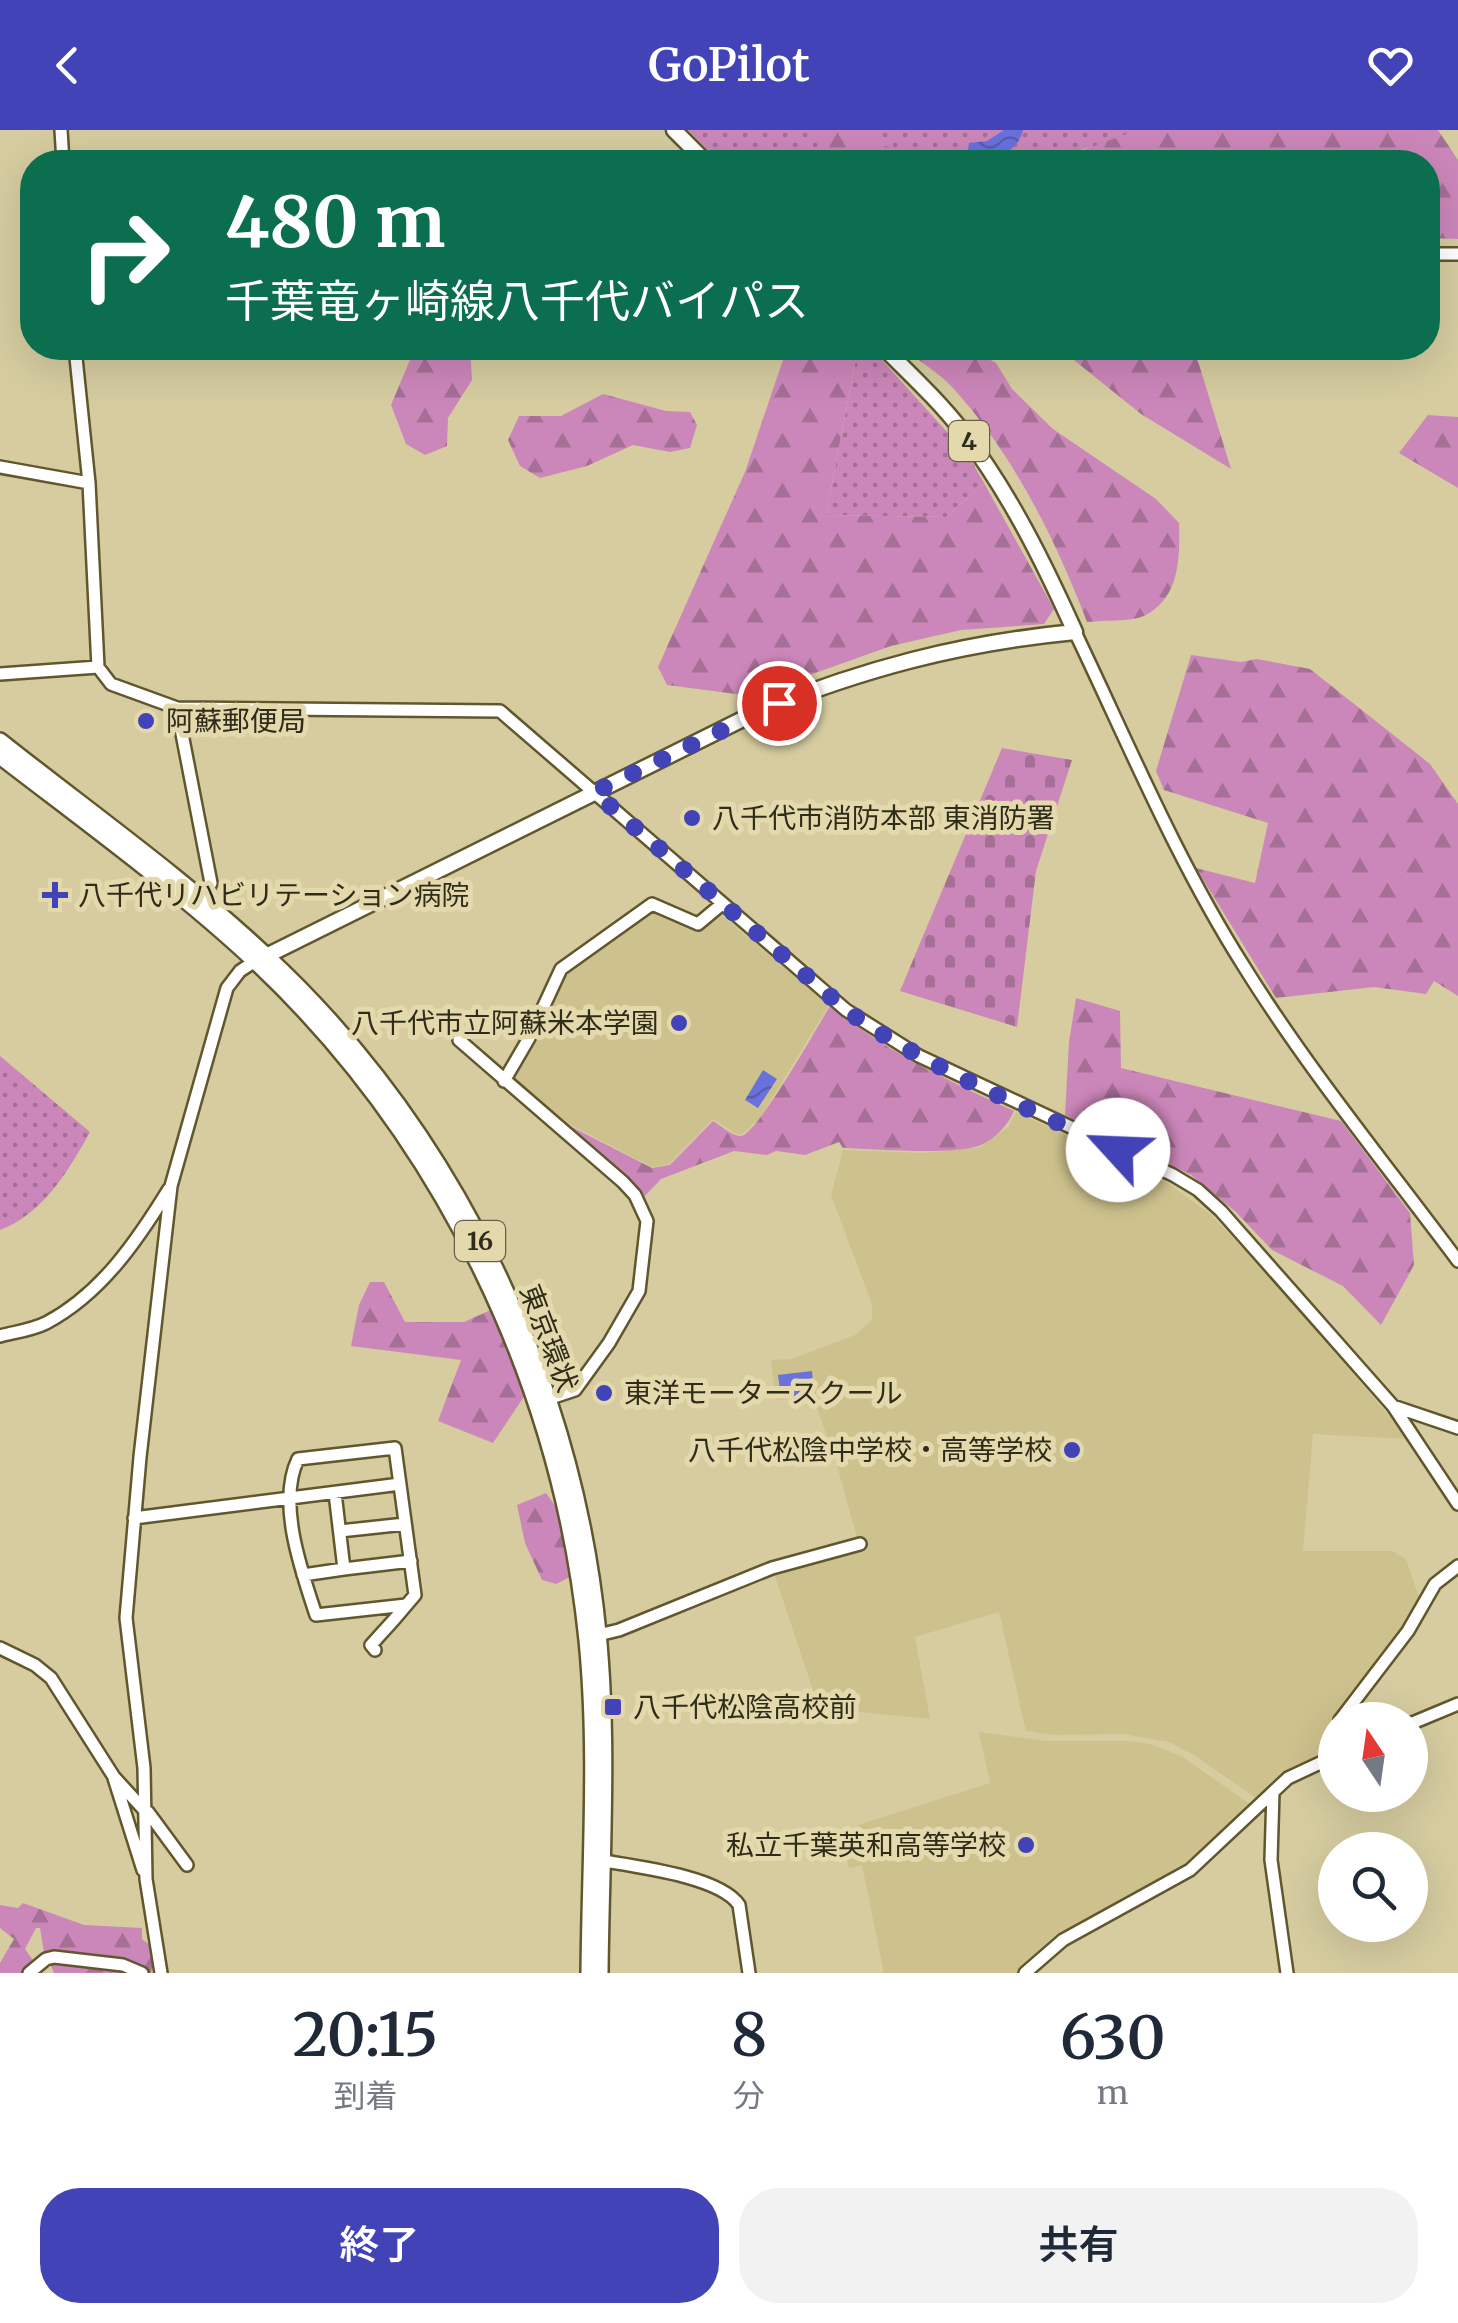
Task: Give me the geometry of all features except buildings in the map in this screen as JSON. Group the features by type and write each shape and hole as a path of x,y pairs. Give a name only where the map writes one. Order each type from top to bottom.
{"highway":[{"name":"東京環状","path":"0,741 202,900 346,1039 440,1167 504,1289 548,1399 587,1550 600,1973"},
{"name":"東京環状","path":"0,756 261,959 401,1131 446,1200 487,1280 538,1406 569,1520 592,1636"},
{"name":"東京環状","path":"589,1973 596,1860"}],"main road":[{"path":"674,130 694,150"},
{"name":"4","path":"896,360 941,406 990,469 1030,536 1075,632"},
{"path":"261,959 755,713 842,679 950,649 1075,632"}],"street":[{"path":"76,360 89,483 98,667 111,684 176,708 500,711 874,1030 919,1056 1198,1190 1276,1270 1393,1406 1458,1504"},
{"path":"0,467 89,483"},
{"path":"1075,632 1189,873 1262,994 1458,1261"},
{"path":"0,674 98,667"},
{"path":"176,708 211,883 202,900"},
{"path":"504,1081 561,969 652,904 698,924 722,904"},
{"path":"146,1878 146,1812 126,1618 172,1186 227,988 240,970 261,959"},
{"path":"459,1040 624,1182 635,1195 646,1221 639,1291 574,1390 548,1399"},
{"path":"0,1336 42,1325 72,1308 118,1264 172,1186"},
{"path":"1393,1406 1458,1428"},
{"path":"376,1650 371,1645 406,1606 415,1595 395,1448 298,1459 289,1478 288,1499 303,1575 316,1615 406,1606"},
{"path":"134,1518 400,1484"},
{"path":"335,1493 344,1569"},
{"path":"340,1530 405,1524"},
{"path":"592,1636 772,1568 860,1544"},
{"path":"303,1575 411,1562"},
{"path":"1354,1702 1408,1631 1435,1584 1458,1566"},
{"path":"0,1648 35,1665 51,1678 114,1776 187,1865"},
{"path":"1428,1716 1458,1704"},
{"path":"1025,1973 1062,1940 1190,1870 1288,1778 1318,1764"},
{"path":"114,1776 146,1878 161,1973"},
{"path":"1273,1792 1272,1860 1286,1973"},
{"path":"596,1860 696,1880 733,1896 739,1905 749,1973"},
{"path":"29,1973 46,1959 54,1958 123,1964 142,1973"}],"shaded area":[{"name":"八千代市立阿蘇米本学園","path":"652,908 704,924 721,915 829,1005 760,1118 738,1135 713,1119 669,1164 652,1167 550,1114 510,1080 562,974"},
{"name":"八千代松陰中学校・高等学校","path":"1016,1112 1166,1182 1210,1214 1261,1267 1409,1439 1313,1434 1303,1551 1391,1551 1406,1559 1421,1603 1406,1629 1349,1702 1318,1702 1318,1755 1290,1768 1256,1798 1169,1742 1124,1734 1053,1735 1026,1731 999,1612 915,1637 930,1719 819,1708 774,1573 860,1548 813,1397 776,1400 771,1360 792,1359 855,1335 872,1320 872,1304 831,1195 843,1150 925,1153 981,1147 1008,1127"},
{"name":"私立千葉英和高等学校","path":"979,1732 1047,1741 1150,1744 1181,1756 1250,1804 1181,1868 1052,1938 1017,1973 884,1973 862,1865 849,1868 839,1831 990,1783"}],"green space":[{"path":"688,130 1161,130 1080,150 708,150"},
{"path":"813,130 868,130 868,139 896,150 815,150 819,142"},
{"path":"1137,130 1438,130 1458,160 1458,239 1440,238 1440,150 1083,150"},
{"path":"410,360 471,360 472,380 448,418 447,446 425,455 406,444 391,405"},
{"path":"783,360 856,360 826,515 946,517 984,483 1054,609 1044,624 961,630 891,646 751,696 667,685 658,667 745,472"},
{"path":"856,360 882,360 968,455 984,483 946,517 826,515"},
{"path":"919,360 996,363 1012,389 1053,429 1156,499 1179,523 1175,576 1165,599 1156,608 1138,618 1087,622 1061,560 1013,468 974,412"},
{"path":"1074,360 1198,360 1231,469 1141,414"},
{"path":"603,394 666,411 690,412 697,425 690,448 670,452 633,445 587,466 540,478 520,466 508,440 519,416 561,416"},
{"path":"1428,415 1458,417 1458,488 1399,453"},
{"path":"1191,655 1241,662 1257,659 1310,669 1430,764 1458,804 1458,996 1434,981 1426,994 1374,987 1276,998 1196,868 1255,883 1268,823 1164,790 1156,771"},
{"path":"1002,748 1072,760 1036,871 1017,1027 900,991"},
{"path":"1076,998 1120,1011 1121,1068 1341,1121 1410,1213 1414,1265 1381,1325 1343,1286 1272,1250 1236,1212 1191,1175 1065,1115"},
{"path":"830,1006 896,1052 1014,1111 1008,1121 981,1145 952,1150 843,1148 839,1142 805,1155 734,1151 661,1179 642,1199 558,1120 652,1168 670,1165 713,1121 741,1136 773,1099"},
{"path":"0,1056 90,1132 42,1202 0,1230"},
{"path":"370,1282 384,1282 405,1322 464,1322 493,1309 525,1395 493,1443 438,1421 461,1360 351,1346 359,1305"},
{"path":"546,1493 556,1507 570,1577 556,1584 542,1580 525,1543 517,1505"},
{"path":"23,1903 84,1925 142,1928 142,1939 155,1949 151,1973 54,1973 50,1963 78,1955 44,1953 40,1928 36,1928 25,1949 35,1963 25,1973 0,1973 0,1963 14,1939 0,1928 0,1905 18,1908"}],"water":[{"path":"1004,130 1023,130 1009,150 968,150 969,143 987,141"},
{"path":"763,1070 777,1079 758,1108 745,1100"},
{"path":"812,1371 814,1394 781,1398 778,1375"}],"place":[{"name":"阿蘇郵便局","path":"146,721"},
{"name":"八千代市消防本部 東消防署","path":"692,818"},
{"name":"八千代リハビリテーション病院","path":"55,895"},
{"name":"八千代市立阿蘇米本学園","path":"679,1023"},
{"name":"東洋モータースクール","path":"604,1393"},
{"name":"八千代松陰中学校・高等学校","path":"1072,1450"},
{"name":"八千代松陰高校前","path":"613,1707"},
{"name":"私立千葉英和高等学校","path":"1026,1845"}],"route":[{"path":"779,703 594,792 874,1030 919,1056 1118,1150"}]}
